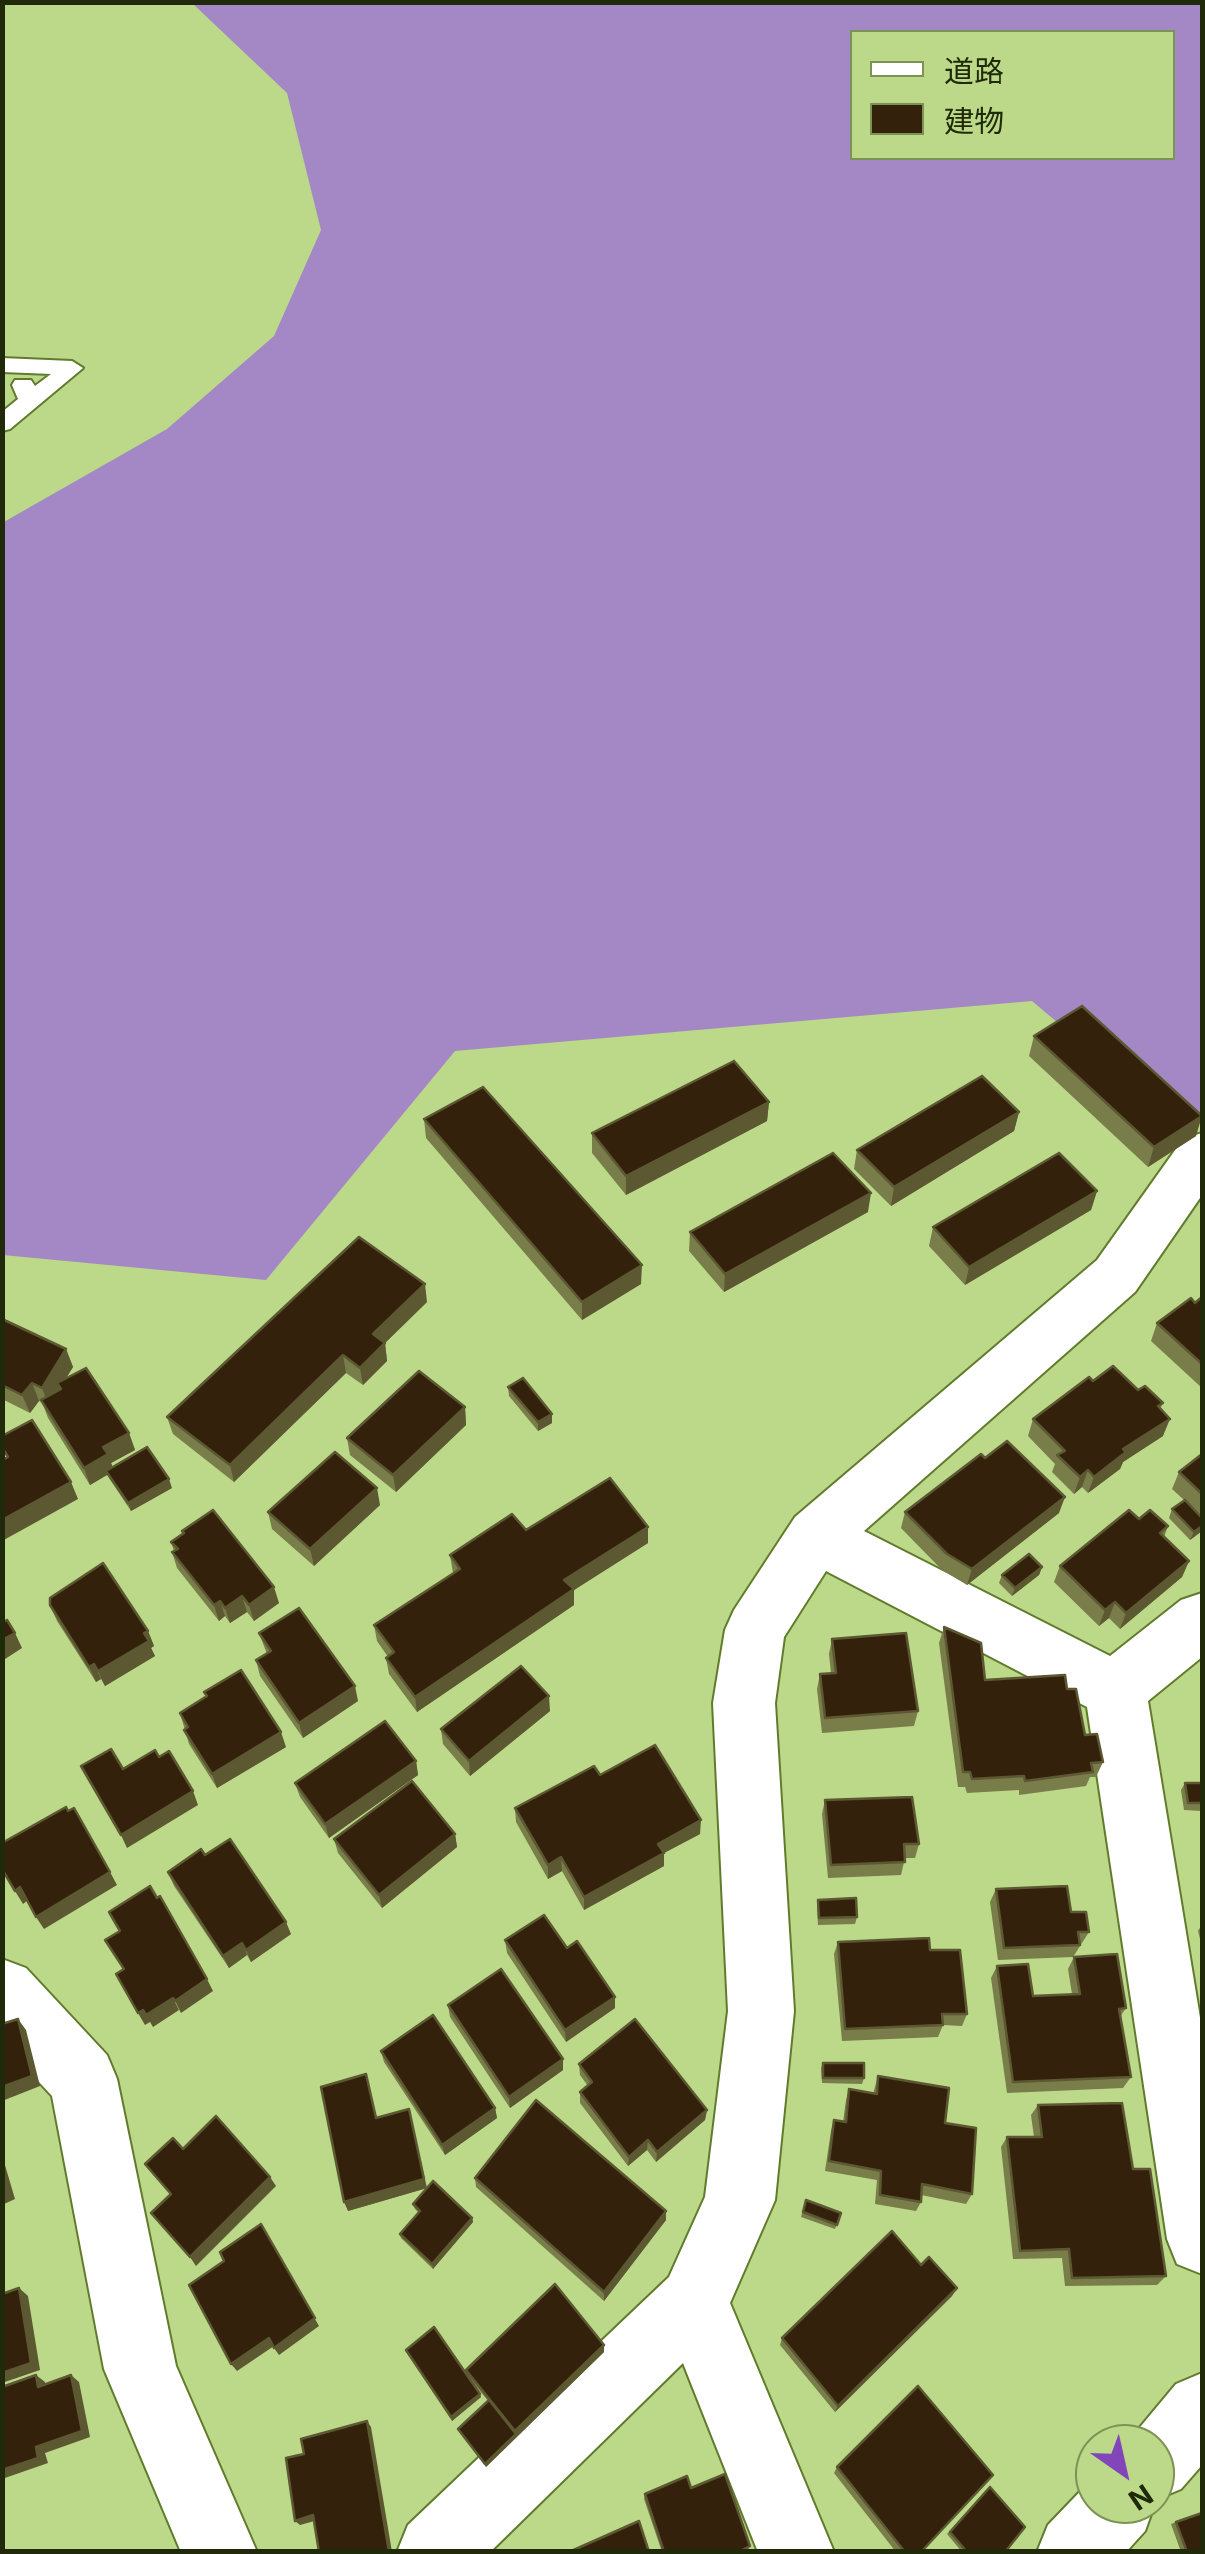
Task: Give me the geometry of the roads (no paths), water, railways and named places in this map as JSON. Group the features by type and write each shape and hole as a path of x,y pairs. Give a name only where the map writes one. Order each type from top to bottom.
{"street":[{"path":"434,2552 694,2302 740,2200 761,2011 744,1703 755,1630 816,1536 1116,1276 1202,1154"},
{"path":"816,1536 1115,1690"},
{"path":"1115,1690 1202,1620"},
{"path":"1115,1690 1202,2238"},
{"path":"2,1992 82,2079 140,2369 219,2552"},
{"path":"694,2302 796,2552"},
{"path":"1175,2440 1202,2410"},
{"path":"1075,2552 1100,2524"}],"lane":[{"path":"2,366 22,382 30,401"},
{"path":"2,366 72,368 2,424"}]}
